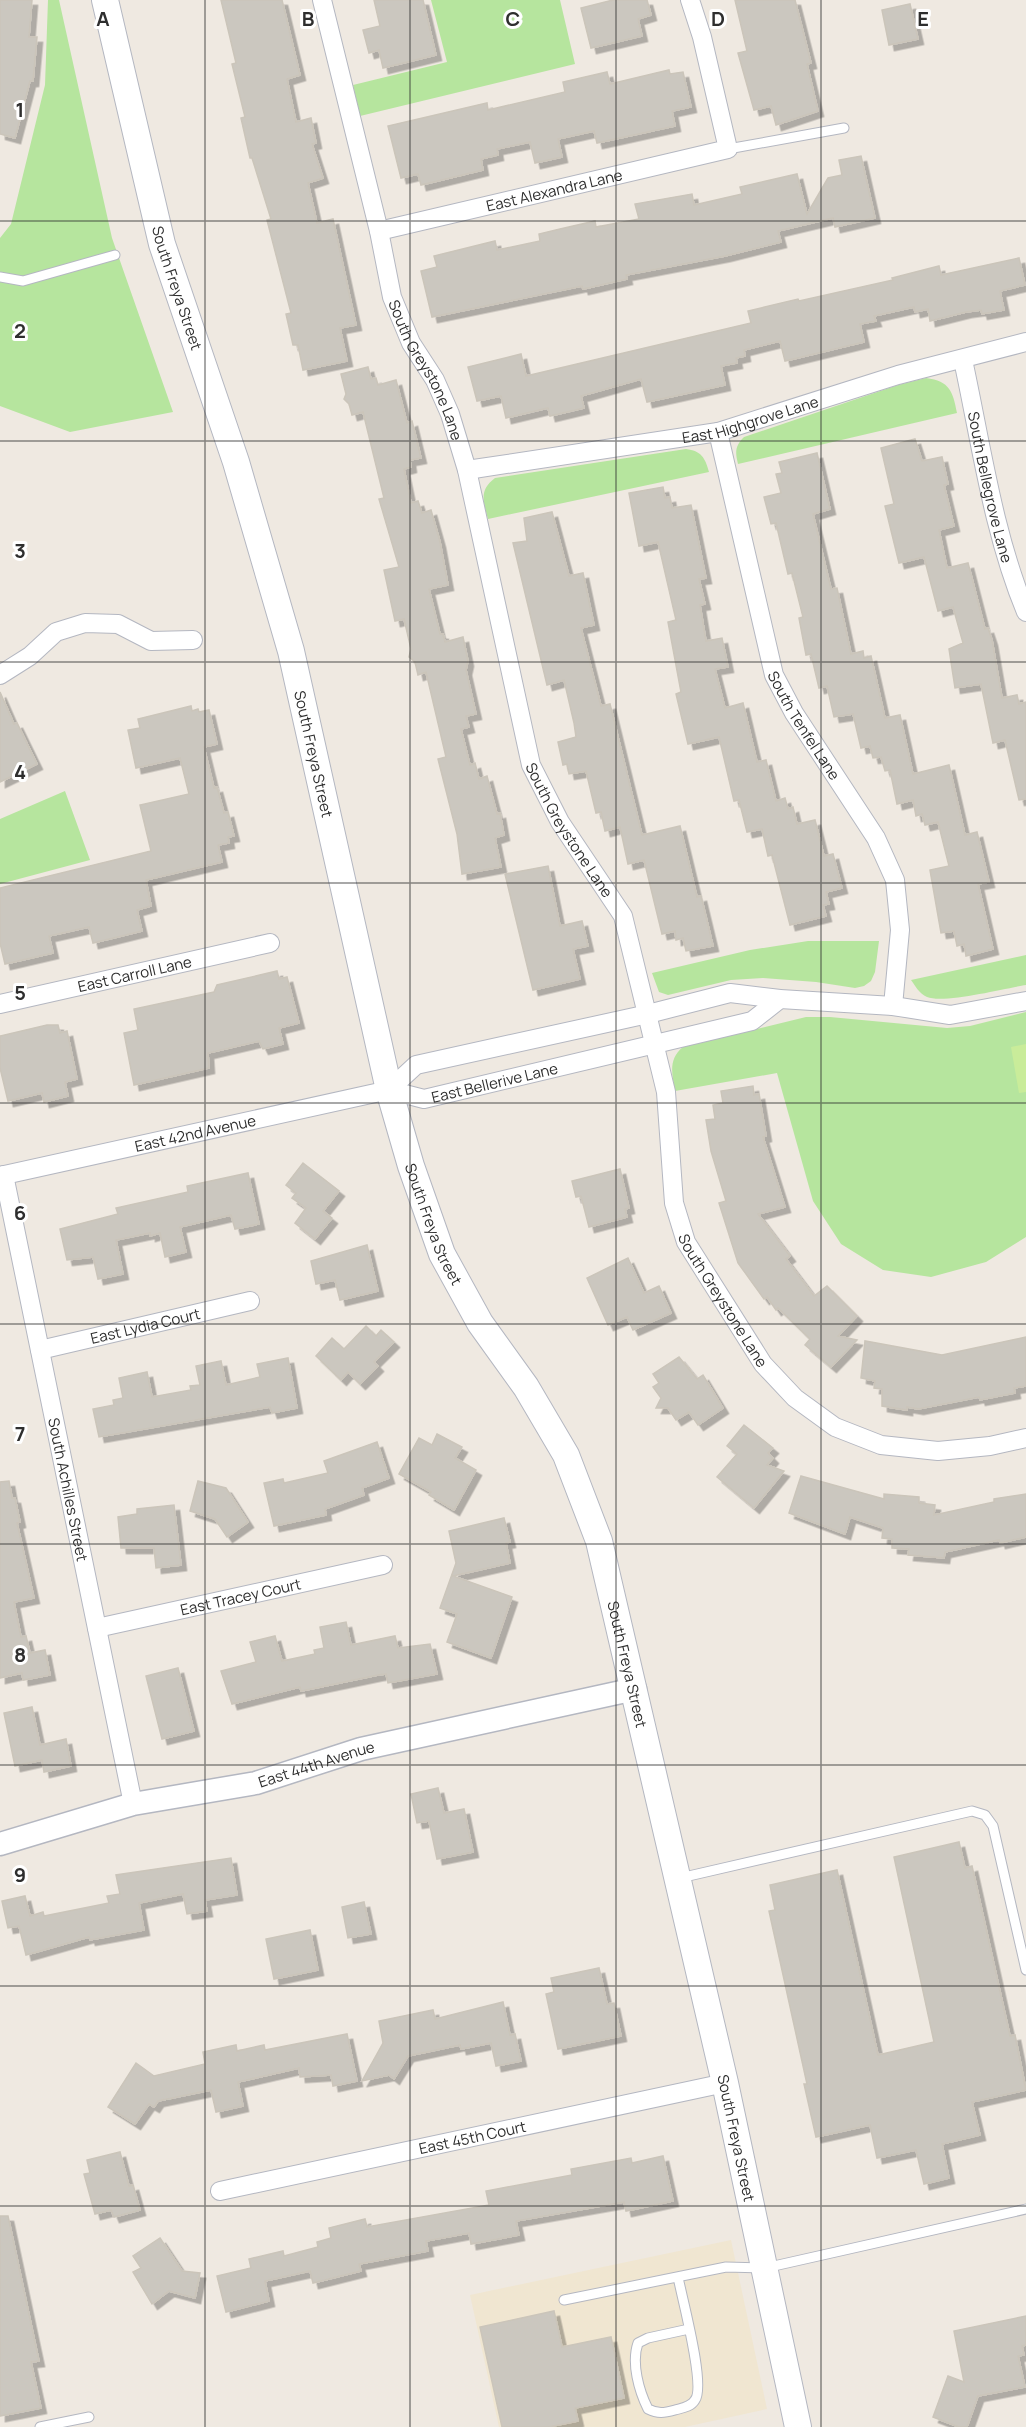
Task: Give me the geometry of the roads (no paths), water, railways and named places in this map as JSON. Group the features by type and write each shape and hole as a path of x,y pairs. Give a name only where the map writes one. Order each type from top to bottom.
{"main road":[{"name":"South Freya Street","path":"105,0 162,244 236,462 291,651 389,1090 411,1166 442,1254 480,1323 526,1388 566,1455 599,1541 725,2083 798,2427"}],"street":[{"name":"South Greystone Lane","path":"322,0 379,231 392,297 411,343 439,388 467,470 531,765 560,822 623,916 666,1092 674,1203 686,1242 763,1364 795,1398 835,1427 881,1445 938,1451 990,1446 1026,1438"},
{"path":"690,0 702,37 728,149"},
{"name":"East Alexandra Lane","path":"379,231 728,149"},
{"name":"East Highgrove Lane","path":"467,470 718,432 898,375 1026,342"},
{"name":"South Bellegrove Lane","path":"963,360 1001,532 1026,612"},
{"name":"South Tenfel Lane","path":"718,432 774,675 794,713 876,838 895,880 900,930 893,1006"},
{"path":"0,675 30,656 56,632 85,623 118,624 151,641 193,640"},
{"name":"East Carroll Lane","path":"0,1004 270,943"},
{"path":"389,1090 416,1065 648,1014 730,993 780,999 893,1006 950,1015 1026,1001"},
{"name":"East Bellerive Lane","path":"389,1090 424,1099 656,1046 752,1021 780,999"},
{"name":"East 42nd Avenue","path":"2,1175 389,1090"},
{"name":"South Achilles Street","path":"2,1175 133,1803"},
{"name":"East Lydia Court","path":"40,1350 250,1301"},
{"name":"East Tracey Court","path":"97,1628 383,1565"},
{"name":"East 44th Avenue","path":"0,1844 133,1803 256,1783 367,1747 635,1689"},
{"name":"East 45th Court","path":"220,2191 725,2083"}],"lane":[{"path":"728,149 844,128"},
{"path":"0,278 23,281 115,255"},
{"path":"678,1879 972,1811 985,1815 993,1826 1026,1970"},
{"path":"564,2300 726,2267 765,2268 1026,2209"},
{"path":"678,2277 689,2329 700,2384 696,2400 686,2408 658,2414 648,2409 642,2398 634,2354 638,2343 648,2338 689,2329"},
{"path":"40,2427 89,2417"}]}
